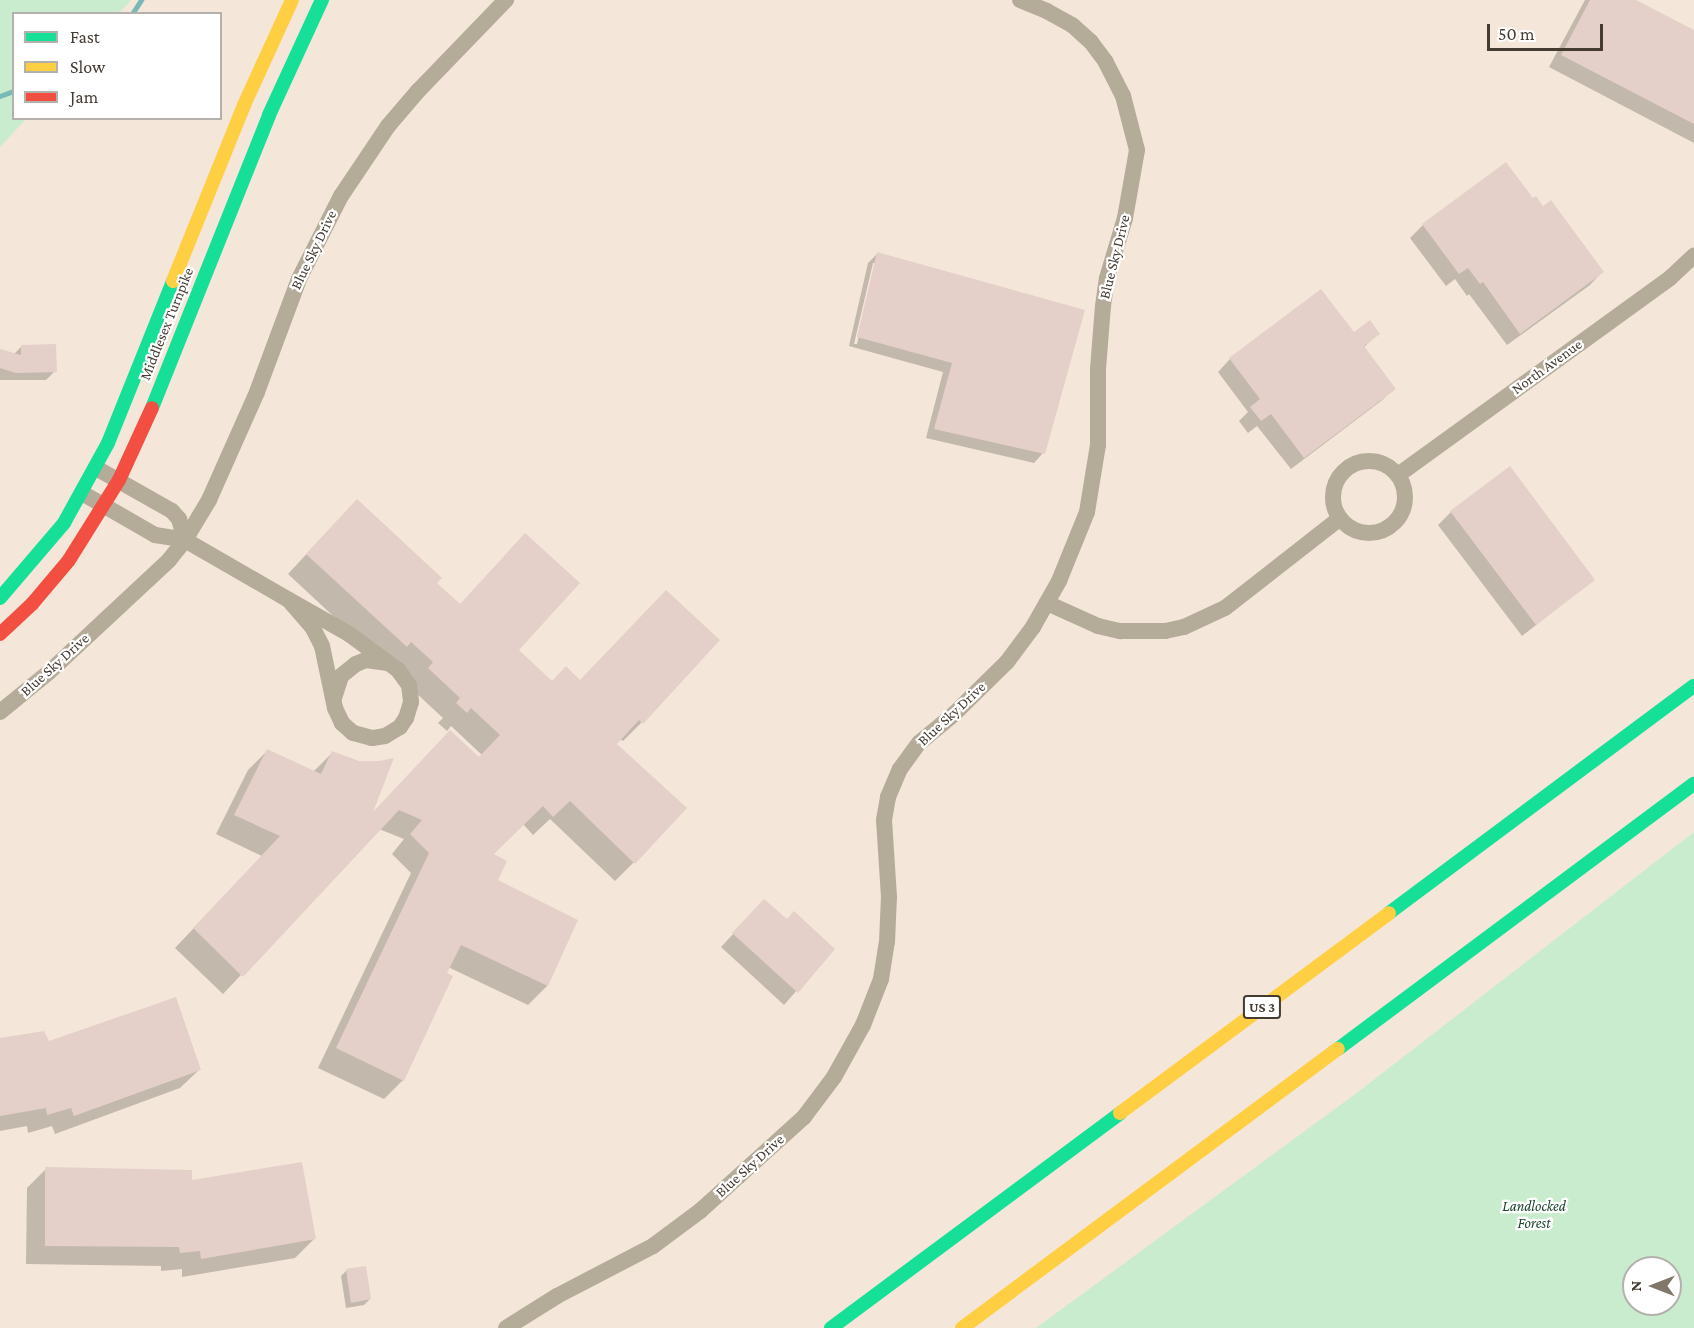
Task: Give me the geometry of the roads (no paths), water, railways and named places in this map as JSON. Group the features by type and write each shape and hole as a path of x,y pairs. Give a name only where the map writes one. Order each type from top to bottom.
{"main road":[{"name":"Middlesex Turnpike","path":"0,598 48,544 96,468 120,417 244,105 292,0"},
{"name":"Middlesex Turnpike","path":"0,634 32,604 69,560 105,506 119,480 144,427 269,115 322,0"},
{"name":"US 3","path":"831,1328 1694,686"},
{"path":"962,1328 1694,784"}],"street":[{"name":"Blue Sky Drive","path":"0,712 48,673 169,560 186,540 209,500 257,392 299,279 341,196 388,126 418,91 506,0"},
{"name":"Blue Sky Drive","path":"506,1328 557,1296 653,1245 700,1211 804,1117 834,1077 863,1025 881,979 887,942 889,897 884,820 888,797 900,769 919,743 954,714 1007,662 1047,603 1088,512 1098,445 1098,369 1103,306 1107,278 1125,218 1137,150 1123,96 1106,62 1091,42 1072,25 1020,0"},
{"name":"North Avenue","path":"1398,475 1670,278 1694,256"},
{"path":"1363,461 1379,462 1389,466 1398,475 1404,487 1406,501 1396,522 1384,530 1369,533 1358,531 1340,518 1336,510 1334,491 1338,478 1348,468 1363,461"},
{"path":"96,468 172,511 179,519 186,540"},
{"path":"82,493 155,535 164,539 186,540 349,634 398,670 409,685 411,702 406,718 393,732 372,738 352,733 342,723 334,702 322,646 301,611 289,600"},
{"path":"1047,603 1098,626 1120,631 1165,631 1184,627 1225,608 1340,518"},
{"path":"334,702 338,681 345,671 356,663 379,660 398,670"}],"waterway":[{"path":"133,12 141,0"},
{"path":"0,96 12,92"}],"park label":[{"name":"Landlocked Forest","path":"1534,1214"}]}
